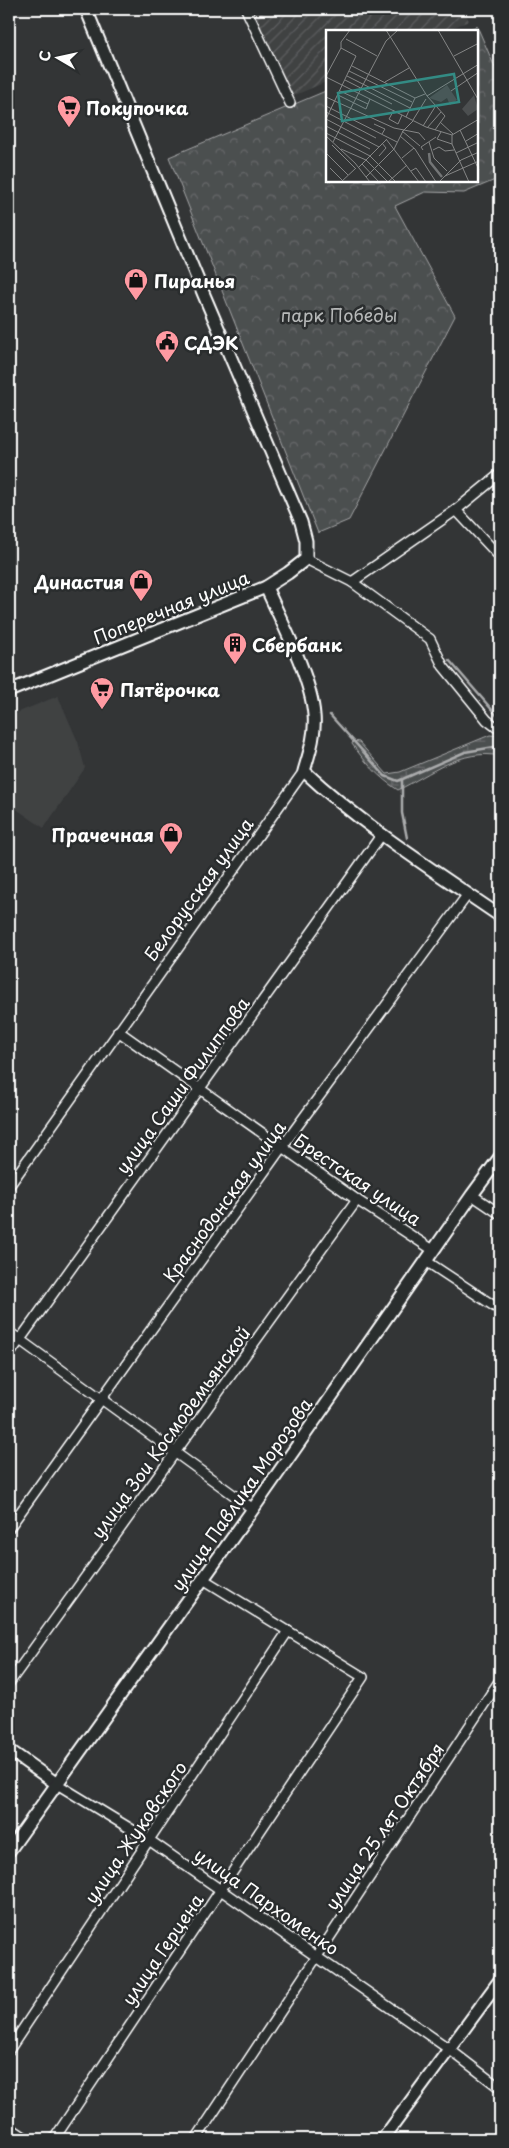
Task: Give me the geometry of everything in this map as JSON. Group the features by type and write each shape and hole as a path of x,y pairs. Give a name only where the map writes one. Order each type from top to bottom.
{"street":[{"path":"86,9 204,295 301,522 306,541 306,559 352,582 430,639 443,666 487,720 500,730"},
{"path":"246,9 290,103"},
{"path":"352,582 456,510 500,474"},
{"path":"456,510 500,557"},
{"name":"Поперечная улица","path":"9,691 266,586 288,573 306,559"},
{"name":"Белорусская улица","path":"9,1186 304,771 314,725 312,701 307,681 266,586"},
{"path":"304,771 329,794 382,834 500,916"},
{"name":"улица Саши Филиппова","path":"9,1355 382,834"},
{"name":"Краснодонская улица","path":"9,1528 282,1147 468,894"},
{"name":"Брестская улица","path":"118,1031 357,1200 433,1250"},
{"name":"улица Павлика Морозова","path":"9,1850 253,1509 500,1157"},
{"path":"472,1195 500,1214"},
{"name":"улица Зои Космодемьянской","path":"9,1683 357,1200"},
{"path":"426,1261 500,1310"},
{"path":"9,1332 253,1509"},
{"path":"202,1579 288,1631"},
{"name":"улица Герцена","path":"54,2139 363,1677 288,1631"},
{"name":"улица Жуковского","path":"9,2050 288,1631"},
{"name":"улица 25 лет Октября","path":"196,2139 500,1680"},
{"name":"улица Пархоменко","path":"9,1750 57,1784 149,1840 221,1889 500,2088"},
{"path":"383,2139 500,1980"},
{"path":"9,2127 28,2139"}],"shaded area":[{"path":"251,9 464,9 469,21 446,30 326,30 326,82 293,96"},
{"path":"58,696 78,742 85,768 44,828 9,804 9,716"}],"green space":[{"name":"парк Победы","path":"477,26 479,30 467,30"},
{"name":"парк Победы","path":"479,31 500,79 500,178 464,193 425,192 395,206 455,316 349,520 318,533 169,157 326,91 326,182 479,182"},
{"path":"490,735 500,736 500,756 472,756 459,759 434,770 398,790 373,769 352,744 353,741 359,742 387,774 400,772"}],"waterway":[{"path":"449,660 500,719"},
{"path":"330,715 385,776 398,781 465,752 500,746"},
{"path":"402,780 402,813 407,838"}],"place":[{"name":"Покупочка","path":"69,128"},
{"name":"Пиранья","path":"136,301"},
{"name":"СДЭК","path":"167,363"},
{"name":"Династия","path":"141,602"},
{"name":"Сбербанк","path":"235,665"},
{"name":"Пятёрочка","path":"102,710"},
{"name":"Прачечная","path":"171,855"}]}
